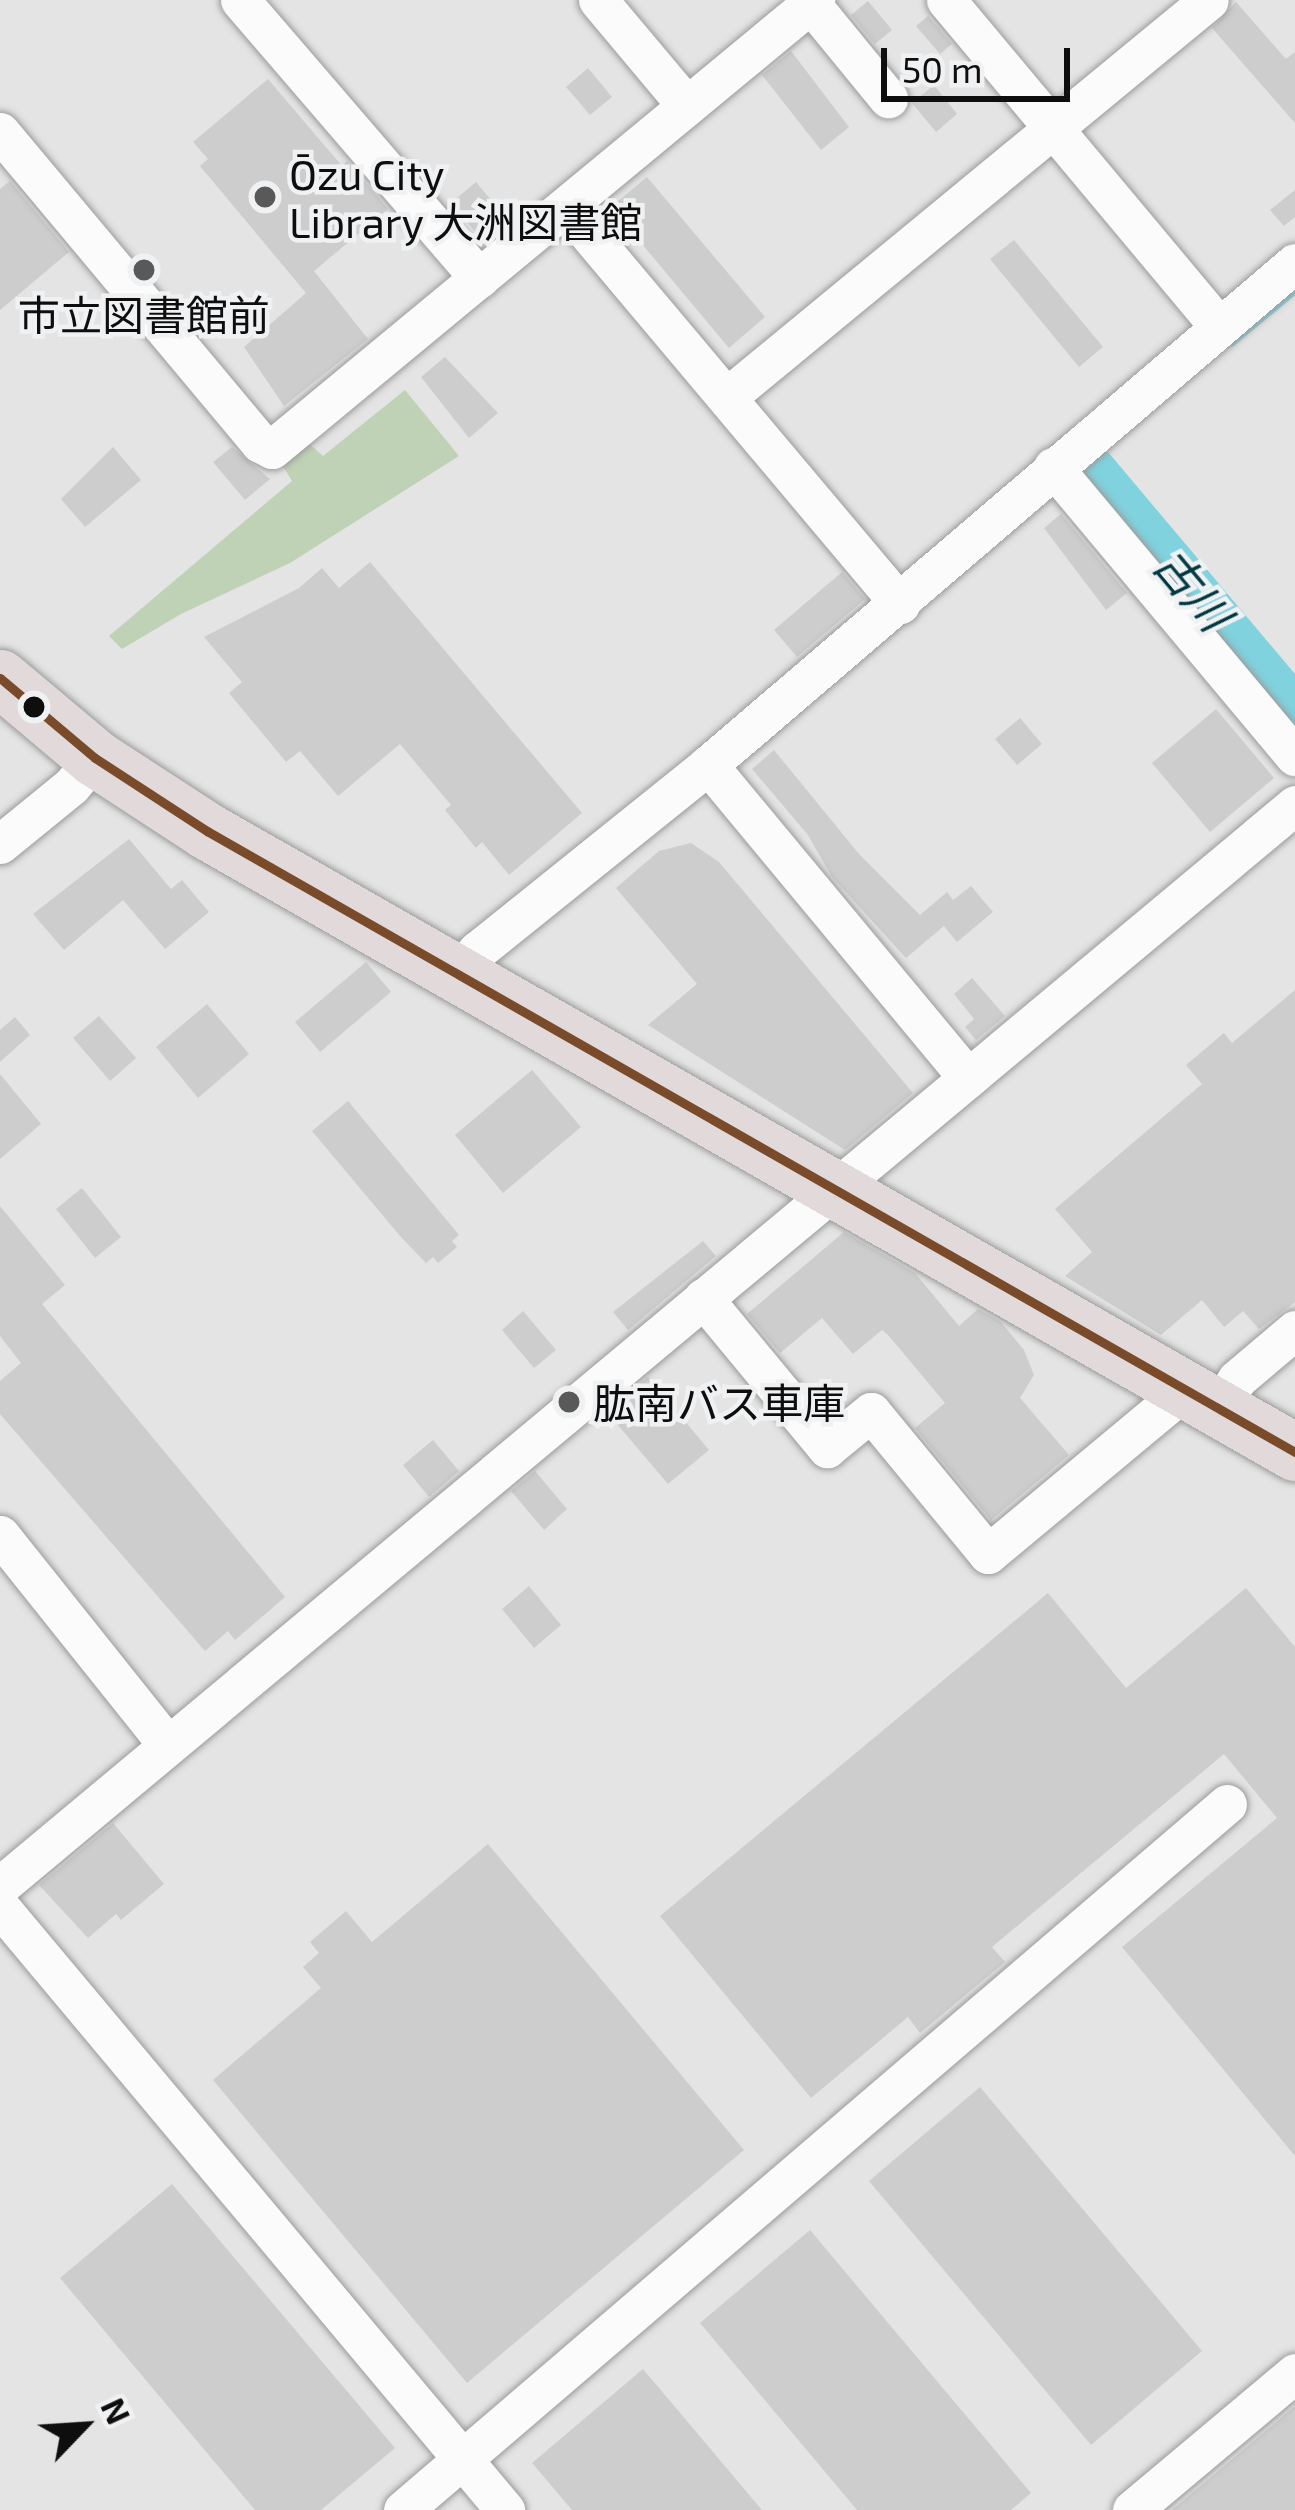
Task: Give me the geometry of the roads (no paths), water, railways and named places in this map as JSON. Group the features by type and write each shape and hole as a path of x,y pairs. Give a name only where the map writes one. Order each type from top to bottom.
{"highway":[{"path":"0,678 95,758 207,831 1295,1451"}],"street":[{"path":"240,0 479,278"},
{"path":"598,0 687,106"},
{"path":"946,0 1219,326"},
{"path":"727,397 1209,0"},
{"path":"0,132 260,443 272,449 813,2 888,98"},
{"path":"566,207 901,604"},
{"path":"457,974 477,951 901,604 1053,466 1295,262"},
{"path":"1053,466 1295,756"},
{"path":"0,844 70,786 95,758"},
{"path":"708,765 968,1078"},
{"path":"0,1886 1295,805"},
{"path":"703,1298 827,1448 871,1412 988,1554 1203,1397 1238,1379 1295,1330"},
{"path":"0,1535 166,1743"},
{"path":"403,2510 1227,1804"},
{"path":"0,1907 505,2510"},
{"path":"1132,2510 1295,2373"}],"waterway":[{"path":"1231,343 1295,290"},
{"path":"1092,468 1104,448"},
{"name":"古川","path":"1092,468 1295,709"}],"place":[{"name":"Ōzu City Library 大洲図書館","path":"265,197"},
{"name":"市立図書館前","path":"144,270"},
{"name":"肱南バス車庫","path":"569,1402"}]}
